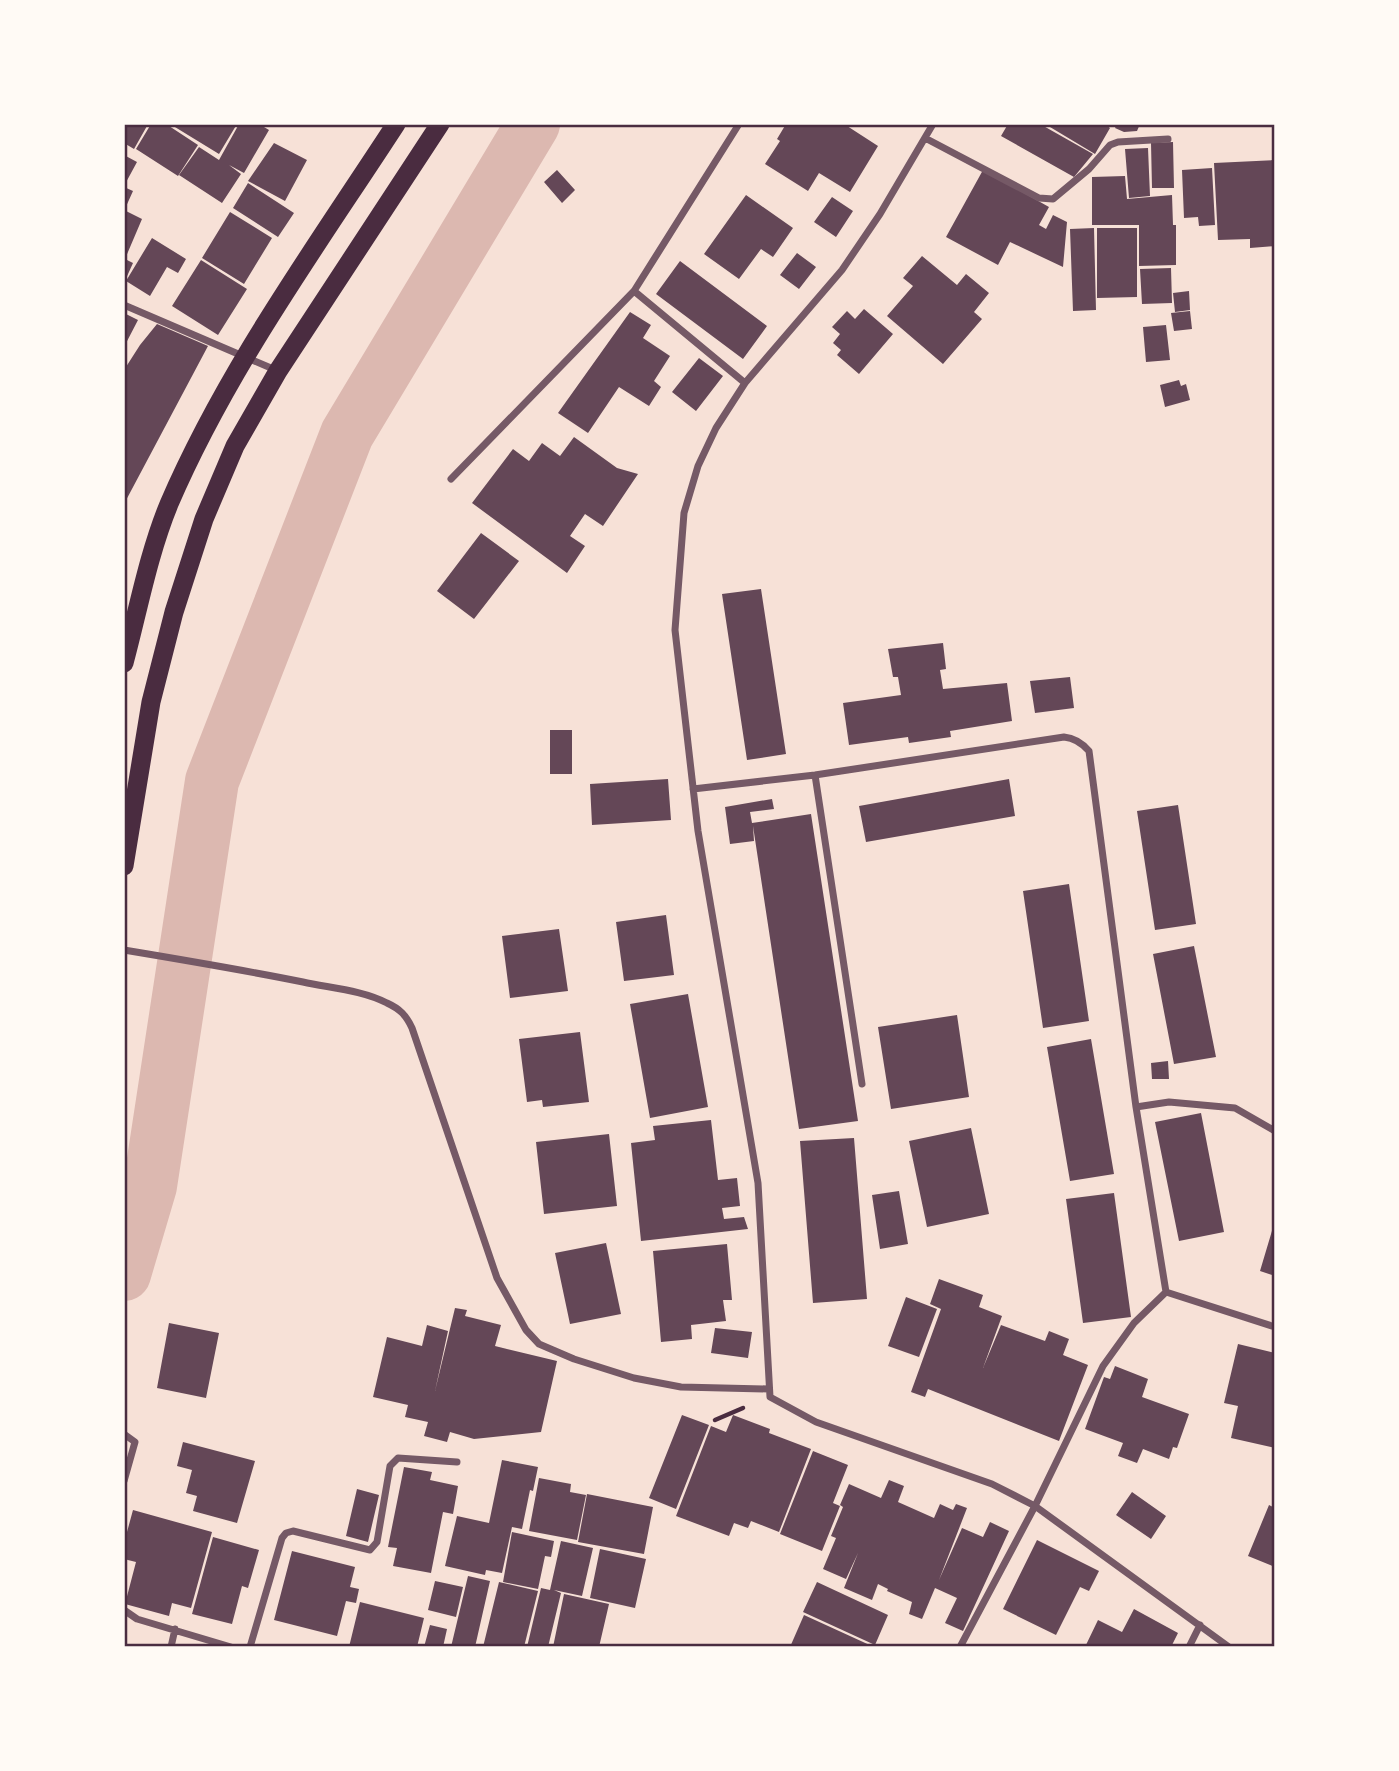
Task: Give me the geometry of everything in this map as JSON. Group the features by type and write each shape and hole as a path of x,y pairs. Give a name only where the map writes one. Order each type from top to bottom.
{"highway":[{"path":"126,652 138,603 168,507 204,428 246,356 396,124"},
{"path":"124,866 151,702 174,612 204,519 235,446 278,372 440,124"}],"street":[{"path":"451,479 634,291 739,124"},
{"path":"933,124 880,214 842,270 745,383 716,428 698,466 684,513 675,630 693,789 758,1183 768,1389 770,1397 816,1422 992,1484 1035,1506 1228,1647"},
{"path":"925,138 1039,198 1053,199 1089,169 1110,145 1118,142 1168,139"},
{"path":"634,291 745,383"},
{"path":"124,304 278,372"},
{"path":"693,789 815,775 1064,737 1072,738 1089,751 1136,1107 1167,1292"},
{"path":"815,775 862,1084"},
{"path":"124,950 358,993 384,1001 406,1015 444,1118 497,1278 526,1331 540,1344 574,1359 634,1378 681,1387 768,1389"},
{"path":"1136,1107 1169,1102 1235,1108 1274,1130 1275,1121"},
{"path":"1167,1292 1275,1326"},
{"path":"960,1647 1035,1506 1102,1366 1135,1323 1167,1292"},
{"path":"124,1434 135,1442 124,1481"},
{"path":"250,1647 282,1538 286,1533 293,1531 370,1550 377,1542 393,1460 398,1458 457,1462"},
{"path":"124,1609 137,1619 231,1647"},
{"path":"1189,1647 1200,1625"},
{"path":"171,1647 175,1629"}],"building":[{"path":"124,124 147,126 134,149 124,143"},
{"path":"151,124 166,124 198,145 178,176 136,149"},
{"path":"170,124 237,124 219,154"},
{"path":"239,124 259,124 269,130 244,173 229,165 241,174 222,203 179,175 199,147 219,160"},
{"path":"786,124 844,124 878,146 850,192 819,173 808,191 765,164 780,141 777,139"},
{"path":"1008,124 1040,124 1093,154 1074,177 1001,136"},
{"path":"1045,124 1105,124 1110,128 1095,154"},
{"path":"1117,124 1140,124 1137,131 1124,132 1115,128"},
{"path":"1173,142 1174,188 1152,188 1151,143"},
{"path":"274,143 307,160 285,201 248,181"},
{"path":"1148,148 1150,196 1129,198 1125,149"},
{"path":"124,155 137,162 124,186"},
{"path":"1275,160 1275,246 1250,248 1250,239 1218,240 1214,163"},
{"path":"1212,168 1215,225 1199,226 1198,217 1184,218 1182,170"},
{"path":"557,170 575,190 562,203 544,182"},
{"path":"983,170 1049,207 1039,225 1046,229 1053,215 1067,222 1063,267 1010,242 998,265 946,237"},
{"path":"1125,176 1127,199 1172,195 1173,225 1176,225 1176,265 1139,266 1139,225 1092,225 1092,177"},
{"path":"248,183 294,213 278,237 233,208"},
{"path":"124,187 133,191 124,211"},
{"path":"746,195 793,228 773,257 761,249 739,279 704,254"},
{"path":"832,197 853,211 836,237 814,222"},
{"path":"126,211 142,219 125,259 133,263 124,283"},
{"path":"230,212 272,238 244,284 202,258"},
{"path":"1094,228 1096,310 1073,311 1070,229"},
{"path":"1097,228 1137,228 1137,297 1097,298"},
{"path":"152,238 186,259 178,273 167,267 150,296 126,281"},
{"path":"797,253 816,267 799,289 780,275"},
{"path":"922,256 957,285 966,274 989,293 974,312 982,319 943,364 887,316 913,286 903,278"},
{"path":"201,260 247,289 218,335 172,306"},
{"path":"680,261 767,326 743,359 656,294"},
{"path":"1171,268 1172,303 1142,304 1140,269"},
{"path":"1189,291 1190,310 1175,312 1173,293"},
{"path":"864,309 893,334 859,374 837,355 841,350 833,343 840,334 832,327 847,311 855,319"},
{"path":"1190,311 1192,329 1174,331 1171,313"},
{"path":"630,312 651,325 643,338 670,356 654,381 661,387 649,406 619,387 588,433 558,413"},
{"path":"124,313 138,320 124,347"},
{"path":"157,324 208,346 124,504 124,370"},
{"path":"1166,325 1170,360 1146,362 1143,327"},
{"path":"699,358 723,376 696,411 672,392"},
{"path":"1179,380 1181,386 1186,384 1190,400 1165,407 1160,385"},
{"path":"574,437 617,468 638,474 603,526 585,514 570,536 585,546 567,573 472,503 513,449 529,461 542,443 560,456"},
{"path":"481,533 519,561 474,619 437,591"},
{"path":"761,589 786,754 747,760 722,594"},
{"path":"943,643 946,669 940,670 943,689 1007,683 1012,721 950,731 951,737 909,743 908,737 849,745 843,703 901,695 898,677 893,677 888,649"},
{"path":"1070,677 1074,708 1035,713 1030,681"},
{"path":"550,730 572,730 572,774 550,774"},
{"path":"668,779 671,820 592,825 590,784"},
{"path":"1009,779 1015,816 866,842 859,806"},
{"path":"772,799 774,809 750,812 752,823 811,814 858,1121 799,1129 753,826 754,841 730,844 725,807"},
{"path":"1178,805 1196,924 1155,930 1137,811"},
{"path":"1069,884 1089,1021 1043,1028 1023,891"},
{"path":"666,915 674,975 624,981 616,922"},
{"path":"559,929 568,991 510,998 502,936"},
{"path":"1194,946 1216,1057 1174,1064 1153,954"},
{"path":"688,994 708,1107 650,1118 630,1004"},
{"path":"957,1015 969,1097 891,1109 878,1027"},
{"path":"580,1032 589,1102 543,1107 542,1100 527,1102 519,1039"},
{"path":"1091,1039 1114,1174 1070,1181 1047,1047"},
{"path":"1168,1061 1169,1079 1152,1079 1151,1063"},
{"path":"1201,1113 1224,1232 1179,1241 1155,1122"},
{"path":"711,1120 718,1180 737,1178 740,1206 722,1208 724,1219 744,1217 748,1229 641,1241 631,1143 655,1140 653,1126"},
{"path":"971,1128 989,1214 927,1227 909,1141"},
{"path":"609,1134 617,1206 544,1214 536,1142"},
{"path":"854,1138 867,1299 813,1303 800,1141"},
{"path":"899,1191 908,1244 880,1249 872,1195"},
{"path":"1114,1193 1131,1317 1083,1323 1066,1199"},
{"path":"1275,1225 1275,1276 1260,1271"},
{"path":"606,1243 621,1314 570,1324 555,1253"},
{"path":"727,1244 732,1300 723,1300 726,1321 691,1325 692,1339 661,1342 653,1251"},
{"path":"939,1279 983,1295 979,1307 1002,1316 983,1368 1001,1325 1045,1341 1049,1331 1069,1339 1063,1355 1088,1365 1059,1441 928,1389 925,1397 911,1392 941,1309 930,1304"},
{"path":"906,1297 937,1309 919,1357 888,1346"},
{"path":"455,1308 467,1310 465,1316 501,1325 495,1346 557,1361 541,1432 474,1439 450,1432 447,1442 424,1436 428,1422 405,1417 408,1405 373,1397 387,1337 422,1346 427,1325 448,1331 435,1391"},
{"path":"169,1323 219,1333 206,1398 157,1388"},
{"path":"715,1328 752,1332 748,1358 711,1353"},
{"path":"1238,1344 1275,1353 1275,1448 1231,1438 1238,1406 1224,1403"},
{"path":"1115,1366 1148,1379 1142,1397 1189,1414 1177,1448 1173,1447 1169,1459 1143,1449 1137,1463 1118,1456 1123,1443 1085,1429 1104,1377 1110,1379"},
{"path":"682,1415 709,1425 676,1509 649,1498"},
{"path":"733,1415 770,1429 769,1433 811,1449 779,1532 751,1521 748,1528 734,1523 729,1536 676,1516 711,1426 726,1432"},
{"path":"183,1442 255,1461 237,1523 193,1511 197,1496 186,1493 192,1470 177,1466"},
{"path":"813,1451 848,1465 833,1503 840,1506 822,1551 780,1534"},
{"path":"502,1460 538,1467 522,1529 512,1527 502,1573 486,1570 485,1575 445,1566 457,1516 489,1523"},
{"path":"404,1467 432,1472 430,1480 458,1486 453,1514 443,1512 431,1573 393,1566 397,1548 388,1547"},
{"path":"539,1478 571,1484 570,1492 586,1495 577,1540 529,1531"},
{"path":"889,1480 904,1486 898,1502 934,1518 940,1504 953,1510 956,1504 967,1508 939,1580 962,1528 983,1537 990,1522 1009,1531 963,1631 945,1623 957,1598 935,1588 922,1619 909,1614 912,1602 878,1584 872,1600 844,1588 858,1553 846,1579 823,1569 836,1538 831,1536 849,1484 881,1498"},
{"path":"357,1489 379,1495 368,1542 346,1536"},
{"path":"1132,1492 1166,1516 1151,1539 1116,1515"},
{"path":"587,1494 653,1507 644,1554 578,1542"},
{"path":"1269,1505 1275,1508 1275,1567 1248,1556"},
{"path":"133,1510 212,1532 191,1608 172,1603 169,1616 125,1604 136,1562 124,1559 124,1543"},
{"path":"512,1532 554,1541 551,1557 545,1556 538,1589 503,1582"},
{"path":"213,1537 259,1550 248,1588 242,1586 232,1624 192,1614"},
{"path":"1037,1540 1099,1571 1089,1591 1080,1587 1056,1635 1003,1609"},
{"path":"561,1541 593,1548 582,1596 554,1590 561,1593 548,1647 527,1647 541,1588 550,1590"},
{"path":"600,1549 646,1559 635,1608 590,1598"},
{"path":"292,1551 355,1567 350,1587 359,1589 356,1603 346,1601 337,1636 274,1620"},
{"path":"468,1576 490,1581 475,1647 451,1647"},
{"path":"435,1581 463,1587 456,1617 428,1610"},
{"path":"499,1582 538,1591 524,1647 483,1647"},
{"path":"817,1582 888,1615 875,1645 803,1612"},
{"path":"564,1594 609,1604 599,1647 553,1647"},
{"path":"360,1602 424,1618 417,1647 349,1647"},
{"path":"1134,1609 1178,1633 1171,1647 1085,1647 1098,1620 1122,1632"},
{"path":"804,1615 874,1647 790,1647"},
{"path":"430,1625 447,1629 443,1647 424,1647"}],"waterway":[{"path":"124,1274 150,1186 212,781 347,434 533,124"}]}
